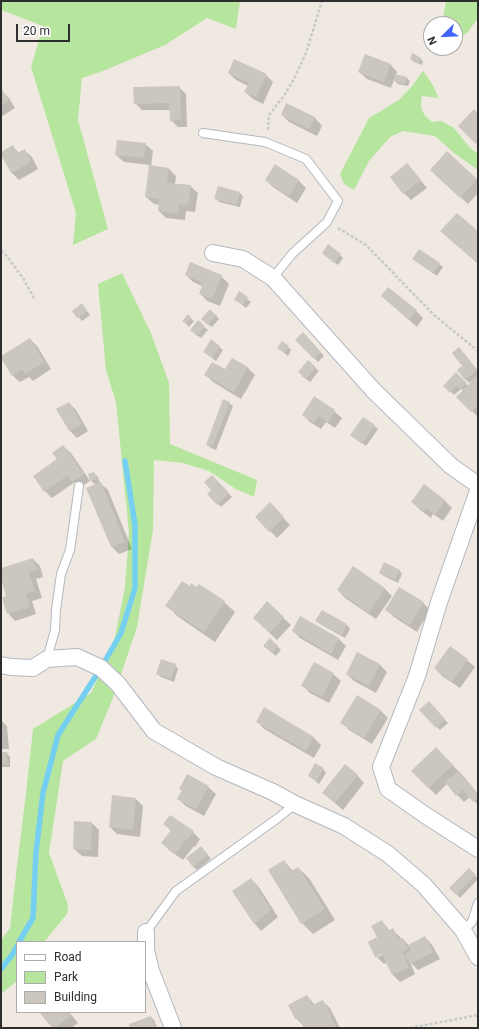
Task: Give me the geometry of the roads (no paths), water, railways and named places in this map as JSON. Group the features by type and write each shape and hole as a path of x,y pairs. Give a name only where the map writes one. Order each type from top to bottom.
{"street":[{"path":"213,252 243,259 273,278 374,391 451,466 478,485"},
{"path":"478,492 438,602 417,676 381,767 388,789 478,849"},
{"path":"1,665 34,668 47,659 77,657 101,668 118,684 154,731 216,767 344,826 388,854 424,885 463,930 478,957"},
{"path":"146,932 146,950 151,971 173,1028"}],"lane":[{"path":"203,133 265,142 306,159 338,201 328,222 292,254 273,278"},
{"path":"47,659 55,630 61,574 70,550 79,486"},
{"path":"146,932 176,891 278,818 295,804"},
{"path":"463,930 472,922 478,903"}],"waterway":[{"path":"20,941 33,918 36,852 43,793 58,735 101,668 121,633 135,588 135,525 125,461"},
{"path":"1,969 16,948"}]}
